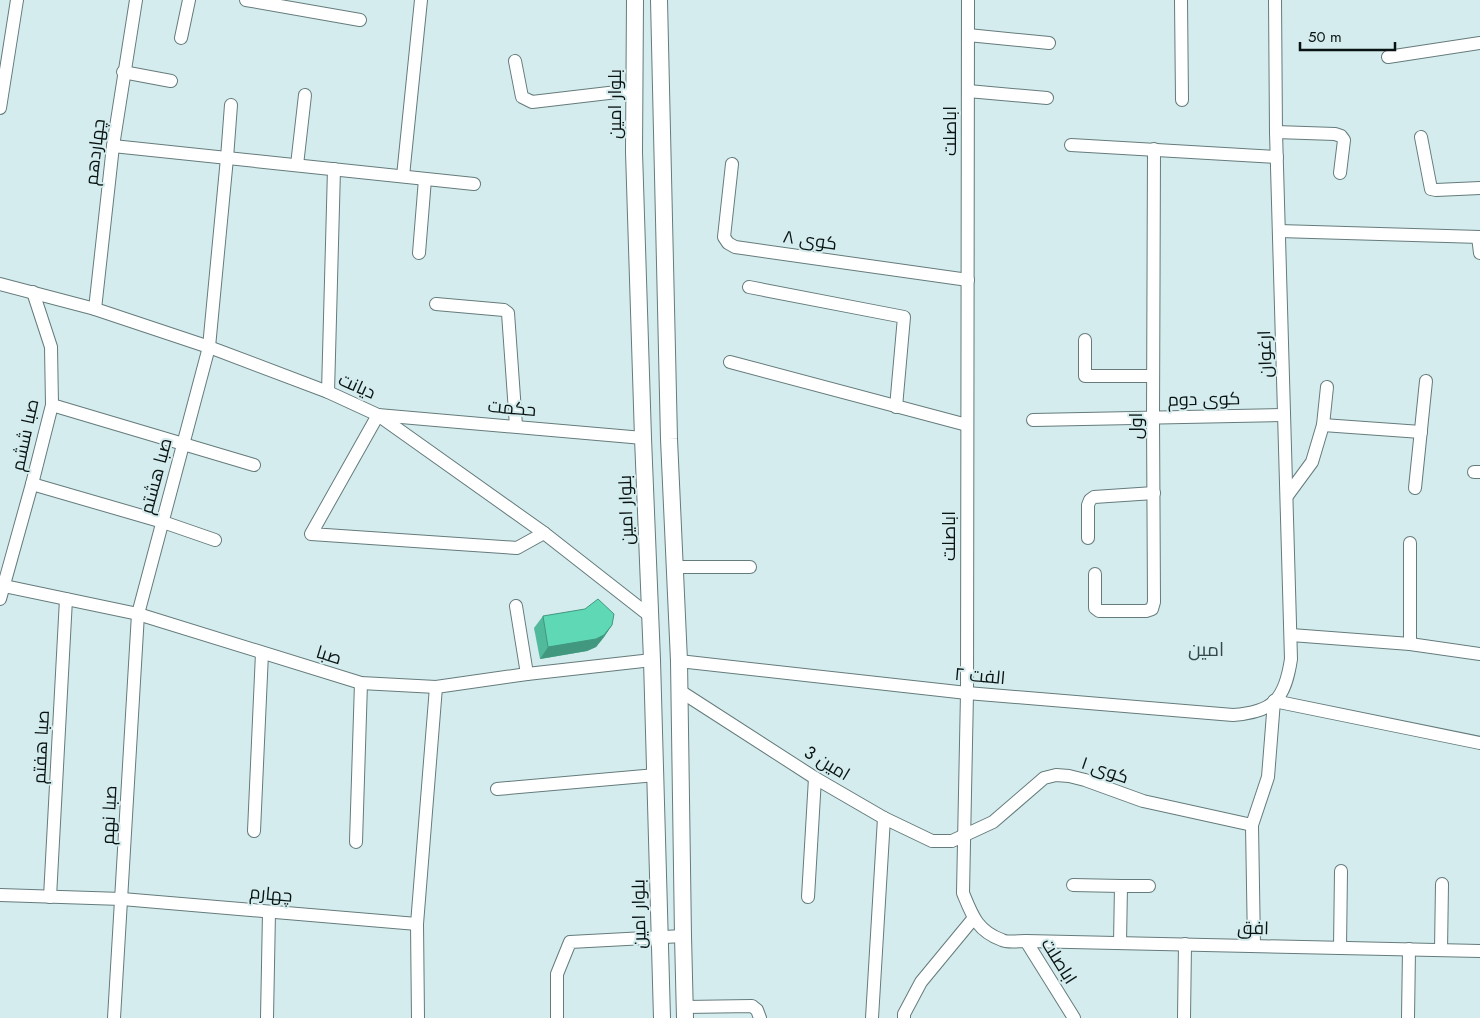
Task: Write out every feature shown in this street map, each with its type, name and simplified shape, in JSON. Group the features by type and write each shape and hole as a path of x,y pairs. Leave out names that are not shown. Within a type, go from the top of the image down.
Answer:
{"main road":[{"name":"بلوار امین","path":"636,0 634,152 656,775 662,1018"},
{"path":"660,0 669,439 680,691 685,1013"},
{"path":"643,438 669,439"}],"street":[{"path":"0,108 17,0"},
{"name":"چهاردهم","path":"95,309 113,146 123,72 136,0"},
{"path":"181,38 189,0"},
{"path":"246,0 360,20"},
{"path":"403,176 421,0"},
{"name":"اباصلت","path":"968,0 966,693 963,893 973,919 984,930 1003,941 1026,941 1074,1018"},
{"path":"1181,0 1182,100"},
{"name":"ارغوان","path":"1274,0 1276,132 1291,635 1291,659 1288,681 1280,696 1274,702"},
{"path":"968,35 1049,43"},
{"path":"1388,57 1480,43"},
{"path":"515,61 522,97 532,102 634,90"},
{"path":"123,72 171,82"},
{"path":"968,90 1047,98"},
{"path":"297,165 305,95"},
{"name":"صبا هشتم","path":"138,614 209,347 231,105"},
{"path":"1276,132 1335,134 1341,136 1344,140 1340,174"},
{"path":"1421,137 1431,189 1480,188"},
{"path":"1071,145 1277,157"},
{"path":"113,146 474,184"},
{"name":"اول","path":"1095,574 1094,608 1099,612 1146,611 1152,609 1154,602 1154,149"},
{"name":"کوی ۸","path":"732,164 724,237 728,243 735,247 968,280"},
{"path":"328,392 334,169"},
{"path":"419,253 425,178"},
{"path":"1279,231 1479,237 1480,253"},
{"name":"دیانت","path":"0,284 95,309 209,347 328,392 378,415 544,533 650,616"},
{"path":"749,287 904,317 896,407"},
{"name":"صبا ششم","path":"0,599 2,585 32,484 52,406 51,347 34,292"},
{"path":"436,304 504,310 508,313 516,426"},
{"path":"1085,340 1086,376 1153,376"},
{"path":"730,362 967,425"},
{"path":"1415,488 1426,381"},
{"path":"1287,496 1312,462 1323,425 1327,387"},
{"path":"52,406 254,465"},
{"path":"378,415 311,534 517,548 544,533"},
{"name":"حکمت","path":"378,415 643,438"},
{"name":"کوی دوم","path":"1033,420 1284,416"},
{"path":"1323,425 1421,432"},
{"path":"32,484 163,522 215,540"},
{"path":"1088,538 1088,505 1094,497 1154,493"},
{"path":"1410,543 1410,644"},
{"path":"676,567 750,567"},
{"name":"صبا","path":"2,585 138,614 262,654 361,683 436,687 652,660"},
{"name":"صبا هفتم","path":"50,897 66,599"},
{"path":"516,606 528,674"},
{"name":"صبا نهم","path":"114,1018 138,614"},
{"path":"1291,635 1410,644 1480,654"},
{"path":"254,831 262,654"},
{"name":"الفت ۲","path":"679,661 966,693 1233,716 1252,714 1268,707 1274,702"},
{"path":"356,842 361,683"},
{"path":"418,1018 417,924 436,687"},
{"name":"امین 3","path":"680,691 814,778 884,818 932,841 952,842 964,836"},
{"path":"1254,946 1252,825 1268,777 1274,702 1480,743"},
{"path":"497,789 656,775"},
{"name":"کوی ۱","path":"964,836 993,822 1044,778 1056,775 1085,780 1143,801 1252,825"},
{"path":"808,897 814,778"},
{"path":"872,1018 884,818"},
{"path":"1340,948 1341,871"},
{"path":"1441,950 1442,884"},
{"path":"1073,885 1149,886"},
{"path":"1120,943 1121,886"},
{"name":"چهارم","path":"0,895 122,899 417,924"},
{"path":"267,1018 269,912"},
{"path":"904,1018 904,1014 921,982 973,919"},
{"path":"556,1018 557,974 570,942 683,936"},
{"name":"افق","path":"1026,941 1480,951"},
{"path":"1184,1018 1185,944"},
{"path":"1408,1018 1409,949"},
{"path":"685,1013 752,1006 757,1010 760,1018"}],"building":[{"path":"598,599 614,614 612,625 604,635 596,639 548,647 543,616 585,609"}],"district":[{"name":"امین","path":"1206,649"}]}
